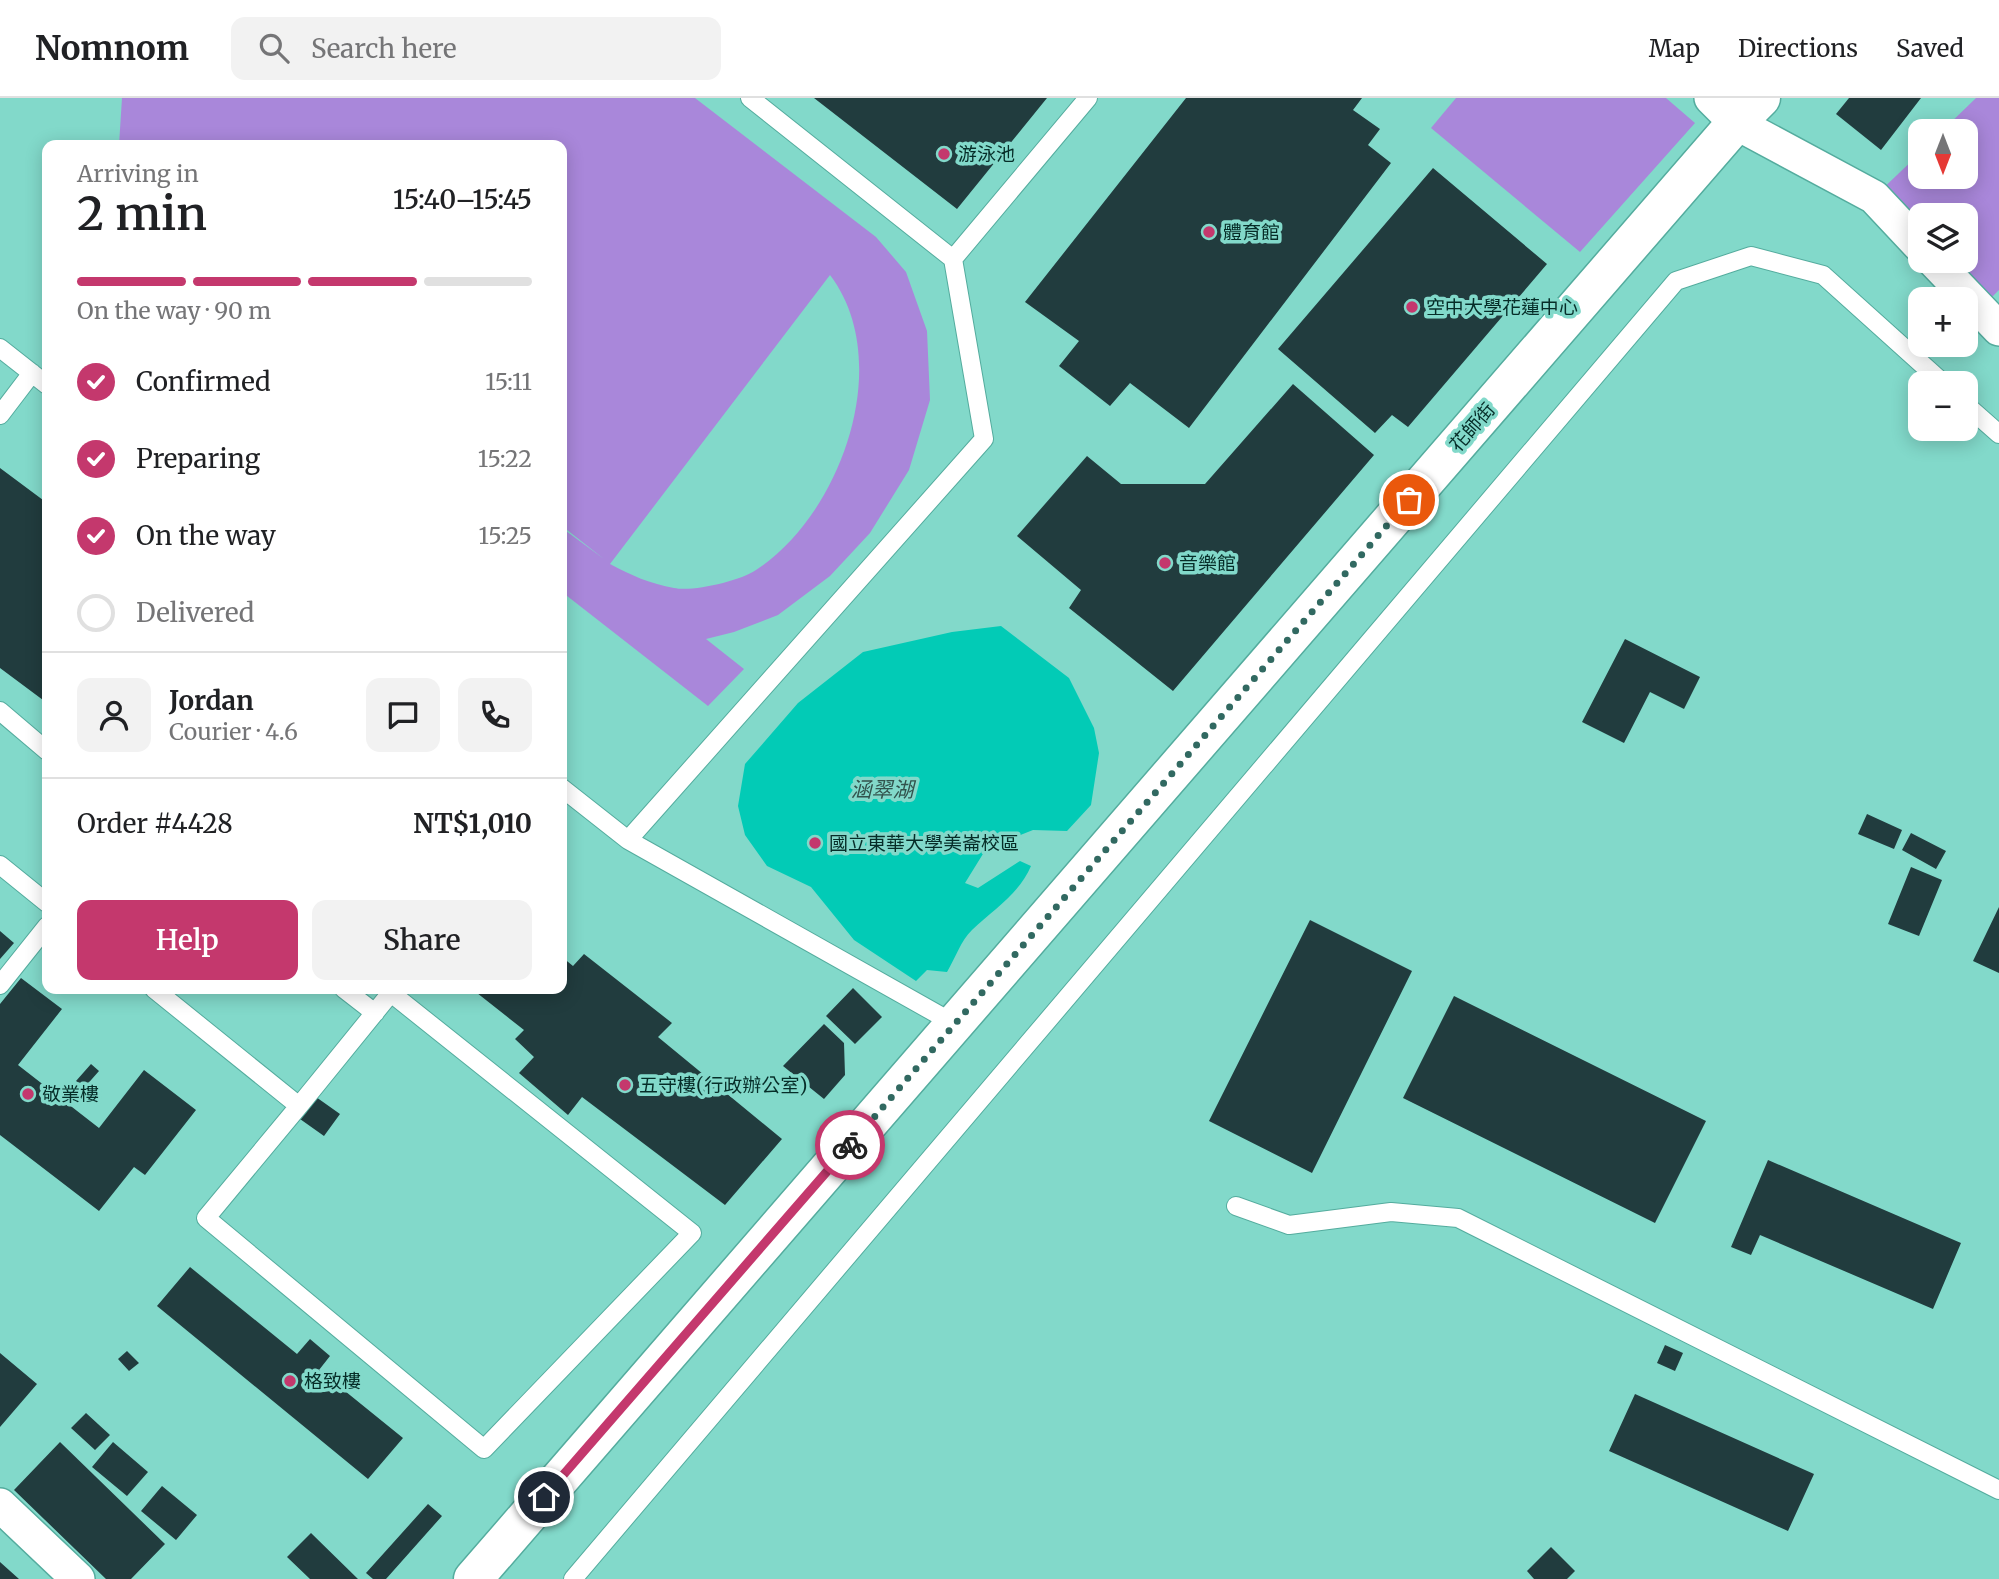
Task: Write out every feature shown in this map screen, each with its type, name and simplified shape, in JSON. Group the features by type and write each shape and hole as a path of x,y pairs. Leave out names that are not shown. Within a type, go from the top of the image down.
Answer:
{"street":[{"path":"1746,104 1874,197 1908,233"},
{"name":"花師街","path":"473,1579 955,1024 1746,104"},
{"path":"1945,273 1999,329"},
{"path":"0,1505 78,1579"}],"lane":[{"path":"628,840 984,439 953,259 750,98"},
{"path":"953,259 1088,98"},
{"path":"573,1579 1676,281 1751,256 1823,275 1930,371"},
{"path":"0,348 42,381"},
{"path":"0,415 32,373"},
{"path":"1978,415 1999,434"},
{"path":"0,712 42,747"},
{"path":"567,792 628,840 955,1024"},
{"path":"0,864 42,899"},
{"path":"0,985 42,932"},
{"path":"160,994 299,1106"},
{"path":"350,994 375,1013"},
{"path":"390,994 206,1218 484,1449 692,1233 396,994"},
{"path":"1236,1206 1289,1225 1391,1212 1458,1217 1999,1490"}],"shaded area":[{"path":"122,98 695,98 876,237 906,272 927,331 930,400 909,470 870,533 830,576 778,615 734,632 706,639 744,669 708,706 567,596 567,532 604,559 567,530 567,140 119,140","holes":["830,275 849,310 858,350 858,392 850,434 834,475 813,513 786,545 749,574 704,587 682,589 657,584 610,564"]},
{"path":"1456,98 1666,98 1695,123 1580,252 1431,128"},
{"path":"1976,98 1999,98 1999,290 1980,309 1978,287 1959,287 1946,273 1978,273 1978,203 1908,203 1908,233 1874,197 1908,164 1908,189 1978,189 1978,119 1954,119"}],"water":[{"name":"涵翠湖","path":"1001,626 1069,678 1094,728 1099,753 1091,805 1067,831 1033,830 986,849 965,883 978,888 1020,861 1031,866 1013,893 968,934 947,972 927,970 916,981 854,940 811,887 767,866 745,835 738,806 745,764 798,703 863,652 952,632"}],"building":[{"name":"游泳池","path":"814,98 1047,98 957,209"},
{"name":"體育館","path":"1186,98 1362,98 1353,110 1380,129 1368,145 1391,163 1189,428 1130,383 1110,406 1059,366 1079,341 1025,302"},
{"path":"1849,98 1921,98 1881,150 1836,114"},
{"name":"空中大學花蓮中心","path":"1433,168 1547,264 1408,427 1392,415 1375,433 1278,349"},
{"name":"音樂館","path":"1293,384 1374,455 1173,691 1069,608 1081,590 1017,536 1087,456 1121,484 1205,484"},
{"path":"0,468 42,499 42,699 0,668"},
{"path":"1625,639 1700,677 1684,709 1650,692 1624,743 1582,722"},
{"path":"1867,814 1902,830 1894,849 1858,834"},
{"path":"1911,833 1946,851 1936,869 1902,850"},
{"path":"1911,867 1942,880 1919,936 1888,924"},
{"path":"1999,907 1999,973 1973,961"},
{"path":"1310,920 1412,971 1312,1173 1209,1121"},
{"path":"0,931 14,943 0,959"},
{"name":"五守樓(行政辦公室)","path":"584,954 672,1023 658,1037 782,1139 725,1205 582,1097 568,1115 519,1073 534,1057 515,1039 524,1030 478,994 567,994 567,961 573,966"},
{"name":"敬業樓","path":"21,978 62,1009 18,1065 99,1128 144,1070 196,1110 145,1175 134,1167 99,1211 0,1135 0,1004"},
{"path":"853,988 882,1017 855,1044 826,1016"},
{"path":"1454,996 1706,1121 1655,1223 1403,1098"},
{"path":"824,1024 844,1043 845,1075 824,1099 783,1066"},
{"path":"91,1064 99,1071 84,1088 76,1081"},
{"path":"316,1097 340,1114 324,1136 300,1119"},
{"path":"1768,1160 1961,1243 1933,1309 1760,1235 1751,1255 1731,1247"},
{"name":"格致樓","path":"190,1267 297,1354 310,1339 330,1356 319,1370 403,1438 368,1479 157,1306"},
{"path":"1665,1345 1683,1353 1675,1371 1657,1363"},
{"path":"127,1351 139,1363 129,1371 118,1359"},
{"path":"0,1353 37,1384 0,1427"},
{"path":"1635,1394 1814,1474 1788,1531 1609,1451"},
{"path":"86,1413 110,1435 95,1450 71,1428"},
{"path":"60,1442 165,1544 131,1579 106,1579 14,1490"},
{"path":"113,1442 148,1472 127,1496 92,1467"},
{"path":"162,1486 197,1515 176,1540 141,1511"},
{"path":"428,1504 442,1516 386,1579 373,1579 366,1573"},
{"path":"311,1533 358,1579 310,1579 287,1557"},
{"path":"1551,1547 1575,1571 1567,1579 1534,1579 1527,1571"},
{"path":"0,1562 19,1579 0,1579"}],"way so far":[{"path":"850,1145 1409,500"}],"place":[{"name":"游泳池","path":"944,154"},
{"name":"體育館","path":"1209,232"},
{"name":"空中大學花蓮中心","path":"1412,307"},
{"name":"音樂館","path":"1165,563"},
{"name":"國立東華大學美崙校區","path":"815,843"},
{"name":"五守樓(行政辦公室)","path":"625,1085"},
{"name":"敬業樓","path":"28,1094"},
{"name":"格致樓","path":"290,1381"}],"route":[{"path":"544,1497 850,1145"}]}
